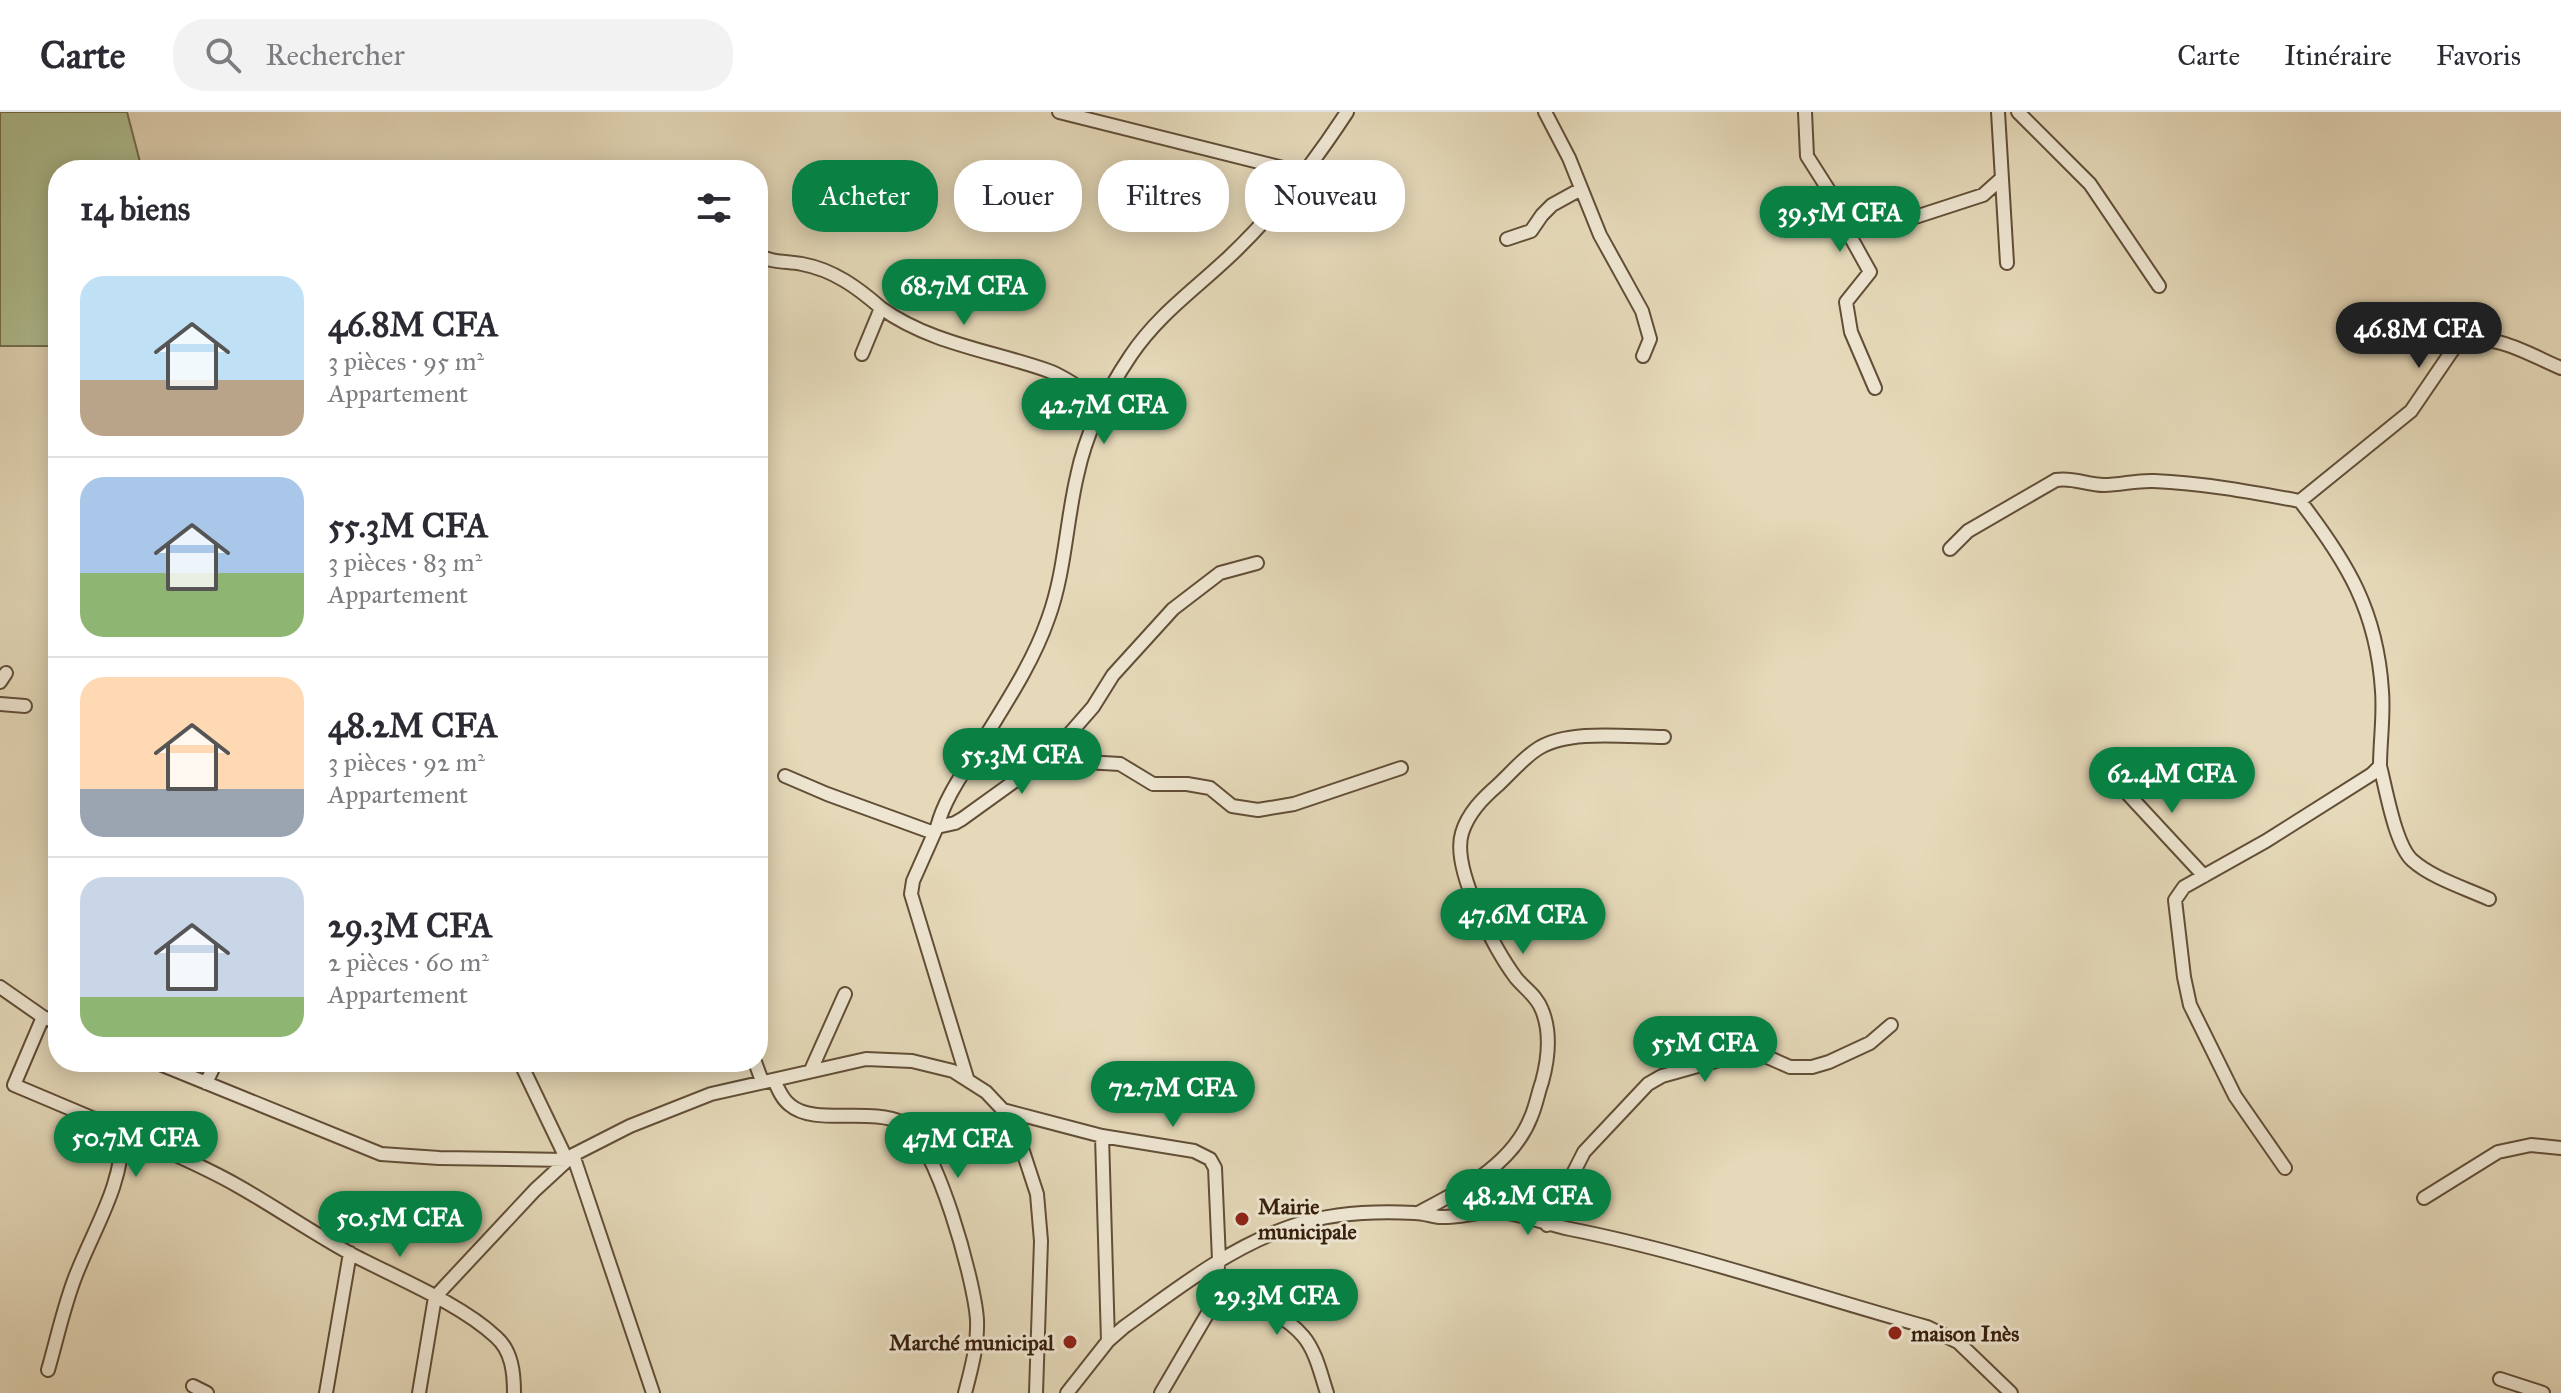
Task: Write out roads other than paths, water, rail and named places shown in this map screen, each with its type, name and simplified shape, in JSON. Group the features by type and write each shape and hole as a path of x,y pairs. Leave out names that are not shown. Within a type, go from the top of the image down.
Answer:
{"street":[{"path":"1059,112 1251,160"},
{"path":"1312,160 1347,112"},
{"path":"1545,112 1569,158 1606,247 1642,311 1650,339 1643,356"},
{"path":"1805,112 1807,156 1842,211 1850,236 1870,272 1846,302 1851,332 1875,388"},
{"path":"1998,112 2007,263"},
{"path":"2018,112 2090,184 2159,286"},
{"path":"1897,223 1983,195 2002,178"},
{"path":"1507,239 1531,231 1552,205 1581,189"},
{"path":"967,1078 911,894 913,881 949,796 1007,702 1049,618 1067,541 1076,478 1102,403 1146,334 1173,304 1252,232"},
{"path":"768,259 802,264 831,273 914,328 953,343 1052,372 1102,403"},
{"path":"862,354 881,308"},
{"path":"2300,501 2411,411 2454,348 2464,342 2479,339 2497,341 2561,368"},
{"path":"1950,549 1968,531 2056,480 2068,478 2093,485 2150,481 2223,487 2300,501 2332,542 2356,582 2373,627 2383,693 2380,766 2401,841 2410,858 2424,869 2489,899"},
{"path":"785,776 837,798 936,830 955,823 1051,755 1093,707 1113,675 1173,609 1220,573 1257,563"},
{"path":"0,704 25,706"},
{"path":"1418,1213 1473,1184 1499,1163 1531,1119 1544,1073 1548,1034 1543,1012 1537,998 1517,979 1504,959 1464,875 1461,835 1470,814 1536,749 1553,741 1581,737 1664,737"},
{"path":"1051,755 1068,761 1120,764 1153,784 1210,788 1232,806 1258,810 1294,804 1401,768"},
{"path":"2285,1168 2235,1096 2190,1005 2175,900 2184,887 2266,841 2380,766"},
{"path":"2113,778 2204,876"},
{"path":"0,987 48,1019"},
{"path":"811,1070 845,994"},
{"path":"14,1085 43,1017"},
{"path":"1547,1225 1584,1152 1648,1084 1662,1076 1744,1053 1765,1056 1790,1067 1812,1067 1870,1043 1891,1025"},
{"path":"419,1393 435,1297 570,1157 671,1108 711,1094 866,1059 888,1059 937,1065 967,1078 1003,1110 1017,1133 1037,1194 1041,1241 1036,1393"},
{"path":"179,1072 381,1154 439,1158 570,1157"},
{"path":"206,1083 211,1072"},
{"path":"525,1072 570,1157 653,1393"},
{"path":"762,1072 791,1107 808,1114 879,1115 907,1125 920,1136 932,1160 957,1231 975,1302 976,1341 965,1393"},
{"path":"0,1083 14,1085 123,1131 235,1184 350,1253 435,1297 497,1337 507,1350 512,1365 514,1393"},
{"path":"1003,1110 1102,1136 1194,1151 1210,1159 1216,1177 1219,1260 1212,1306 1161,1393"},
{"path":"48,1370 75,1278 117,1181 123,1154 123,1131"},
{"path":"1102,1136 1108,1341"},
{"path":"2424,1198 2498,1152 2531,1145 2561,1148"},
{"path":"1067,1393 1108,1341 1219,1260 1261,1238 1299,1224 1366,1213 1457,1217 1493,1212 1634,1243 1927,1327 1958,1342 2011,1393"},
{"path":"326,1393 350,1253"},
{"path":"1215,1291 1235,1296 1287,1321 1305,1337 1327,1393"},
{"path":"2500,1379 2543,1393"},
{"path":"193,1386 207,1393"}],"place":[{"name":"Mairie municipale","path":"1242,1219"},
{"name":"maison Inès","path":"1895,1333"},
{"name":"Marché municipal","path":"1070,1342"}]}
